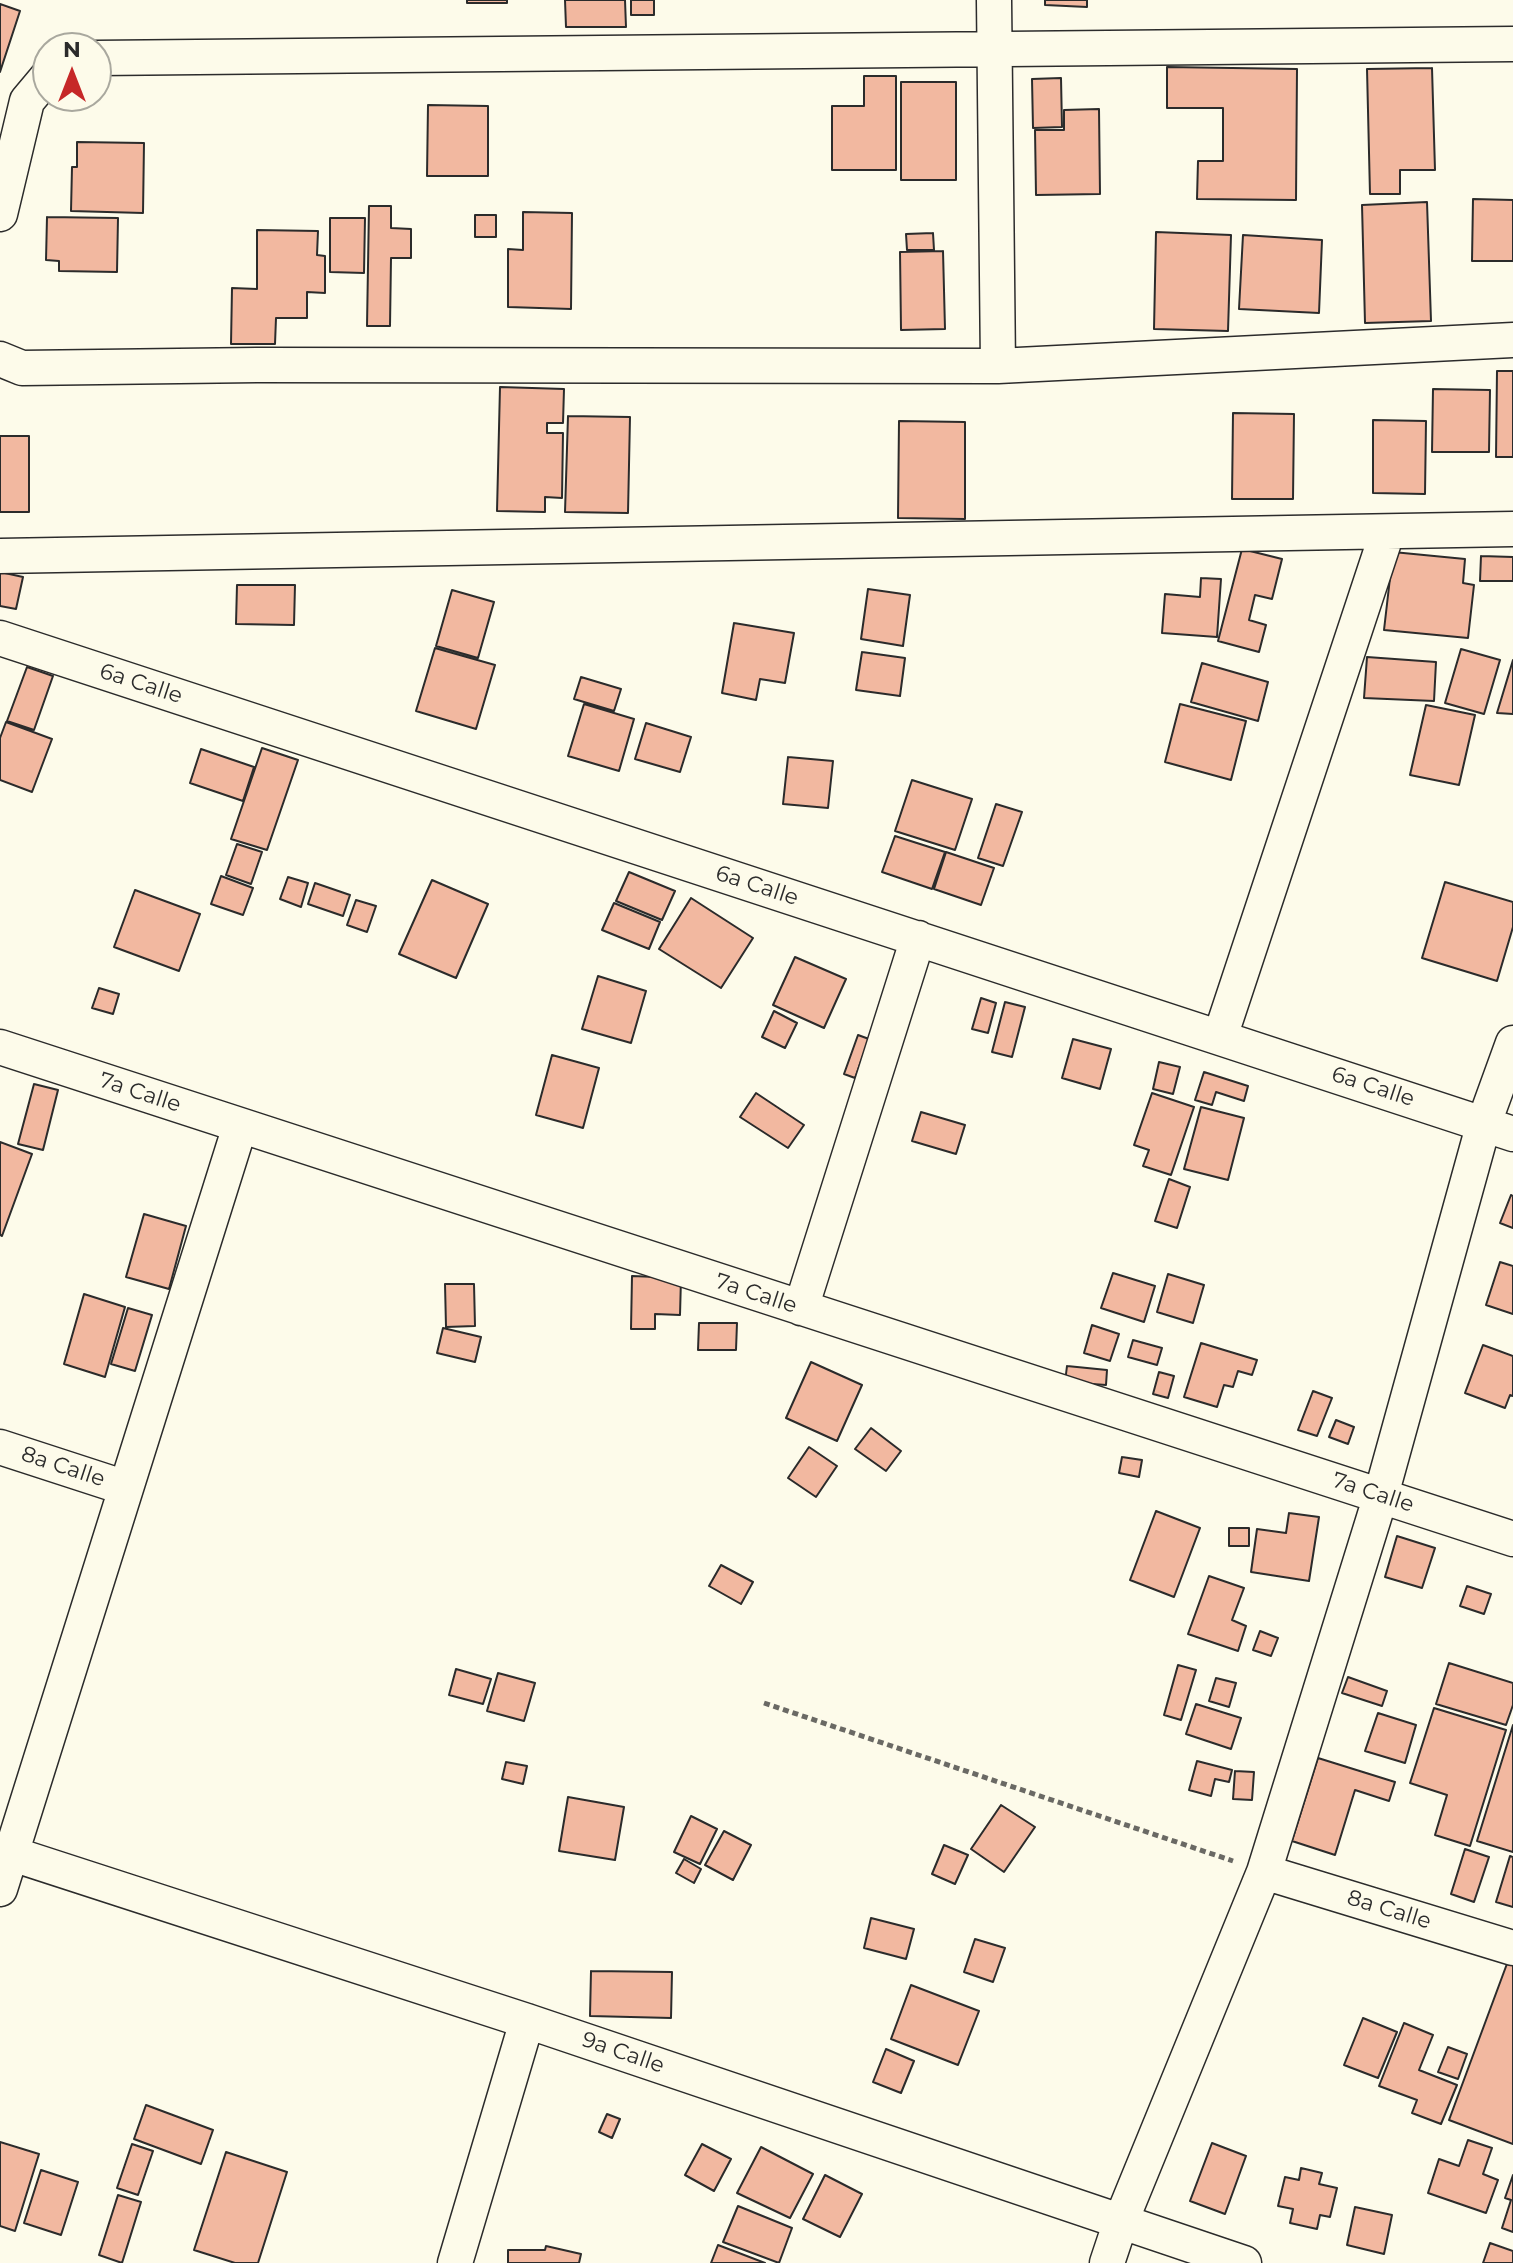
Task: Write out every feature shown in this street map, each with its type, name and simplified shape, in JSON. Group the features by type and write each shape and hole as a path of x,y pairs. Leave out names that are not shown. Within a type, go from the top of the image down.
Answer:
{"street":[{"path":"994,0 998,366"},
{"path":"112,58 1513,44"},
{"path":"0,214 27,101 32,95"},
{"path":"0,359 22,368 257,365 998,366 1513,340"},
{"path":"0,556 1513,529"},
{"path":"1220,1037 1387,533"},
{"name":"6a Calle","path":"0,638 1498,1128"},
{"path":"801,1308 918,938"},
{"path":"1107,2263 1121,2221 1264,1872 1498,1128 1513,1043"},
{"name":"7a Calle","path":"0,1047 1513,1539"},
{"path":"0,1889 6,1852 126,1488 240,1126"},
{"name":"8a Calle","path":"0,1447 126,1488"},
{"name":"9a Calle","path":"6,1852 527,2021 1244,2263"},
{"name":"8a Calle","path":"1264,1872 1513,1948"},
{"path":"455,2263 527,2021"}],"path":[{"path":"764,1703 1264,1872"}],"building":[{"path":"467,0 507,0 507,3 467,3"},
{"path":"565,0 625,0 626,27 566,27"},
{"path":"631,0 654,0 654,15 631,15"},
{"path":"1045,0 1087,0 1087,7 1045,5"},
{"path":"0,4 20,11 0,72"},
{"path":"1167,67 1297,69 1296,200 1197,199 1198,161 1223,161 1223,108 1167,108"},
{"path":"1432,68 1435,170 1400,170 1400,194 1370,194 1367,69"},
{"path":"864,76 896,76 896,170 832,170 832,106 864,106"},
{"path":"1061,78 1062,127 1033,128 1032,79"},
{"path":"901,82 956,82 956,180 901,180"},
{"path":"428,105 488,106 488,176 427,176"},
{"path":"1099,109 1100,194 1036,195 1035,130 1064,130 1064,110"},
{"path":"77,142 144,143 143,213 71,211 72,167 77,167"},
{"path":"1473,199 1513,200 1513,261 1472,261"},
{"path":"1427,202 1431,321 1365,323 1362,205"},
{"path":"369,206 391,206 391,228 411,229 411,258 391,258 390,326 367,326"},
{"path":"523,212 572,213 571,309 508,307 508,249 523,250"},
{"path":"475,215 496,215 496,237 475,237"},
{"path":"47,217 118,218 117,272 59,271 59,261 46,260"},
{"path":"330,218 365,218 364,273 330,272"},
{"path":"257,230 318,231 317,255 325,256 325,293 307,292 307,318 276,318 275,344 231,344 232,288 257,289"},
{"path":"1156,232 1231,235 1228,331 1154,329"},
{"path":"933,233 934,250 907,250 906,234"},
{"path":"1243,235 1322,240 1319,313 1239,309"},
{"path":"943,251 945,329 901,330 900,252"},
{"path":"1497,371 1513,371 1513,457 1496,457"},
{"path":"500,387 564,389 563,423 547,423 547,433 563,433 562,498 545,497 545,512 497,511"},
{"path":"1433,389 1490,390 1489,452 1432,452"},
{"path":"1233,413 1294,414 1293,499 1232,499"},
{"path":"568,416 630,417 628,513 565,512"},
{"path":"1373,420 1426,421 1425,494 1373,493"},
{"path":"899,421 965,422 965,519 898,518"},
{"path":"0,436 29,436 29,512 0,512"},
{"path":"1242,549 1282,559 1272,599 1255,595 1249,620 1266,625 1259,652 1218,641"},
{"path":"1393,552 1465,559 1463,583 1474,585 1468,638 1384,630"},
{"path":"1481,556 1513,557 1513,581 1480,581"},
{"path":"0,572 23,577 16,609 0,606"},
{"path":"1201,578 1221,579 1217,637 1162,633 1165,594 1200,597"},
{"path":"237,585 295,585 294,625 236,624"},
{"path":"868,589 910,595 903,646 861,639"},
{"path":"452,590 494,602 478,658 436,646"},
{"path":"734,623 794,633 785,683 760,679 756,700 722,693"},
{"path":"435,648 495,665 476,729 416,711"},
{"path":"1461,649 1500,660 1484,714 1445,703"},
{"path":"862,652 905,658 900,696 856,690"},
{"path":"1367,657 1436,662 1434,701 1364,698"},
{"path":"1513,660 1513,714 1497,713"},
{"path":"1202,663 1268,682 1258,721 1191,702"},
{"path":"27,667 53,676 34,730 7,721"},
{"path":"581,677 621,689 614,711 574,699"},
{"path":"584,704 634,719 619,771 568,756"},
{"path":"1180,704 1246,721 1231,780 1165,762"},
{"path":"1426,705 1475,715 1459,785 1410,775"},
{"path":"6,722 52,739 32,792 0,780 0,738"},
{"path":"646,723 691,737 680,772 635,759"},
{"path":"262,748 298,760 267,850 231,839"},
{"path":"201,749 254,767 243,801 190,783"},
{"path":"788,757 833,761 828,808 783,804"},
{"path":"912,780 972,799 955,850 895,831"},
{"path":"996,804 1022,812 1003,866 978,858"},
{"path":"895,836 945,852 932,889 882,872"},
{"path":"237,844 262,852 251,884 226,875"},
{"path":"946,852 994,868 981,905 934,889"},
{"path":"629,872 675,891 662,920 616,901"},
{"path":"221,876 253,888 243,915 211,904"},
{"path":"288,877 308,883 301,907 280,899"},
{"path":"432,880 488,904 456,978 399,954"},
{"path":"1445,882 1513,902 1513,927 1497,981 1422,958"},
{"path":"315,883 350,895 343,916 308,904"},
{"path":"135,890 200,914 179,971 114,947"},
{"path":"691,898 753,938 721,988 659,949"},
{"path":"356,900 376,906 367,932 347,925"},
{"path":"614,903 660,922 649,949 602,930"},
{"path":"795,957 846,979 824,1028 773,1005"},
{"path":"598,976 646,991 631,1043 582,1029"},
{"path":"99,988 119,994 113,1014 92,1008"},
{"path":"981,998 996,1003 988,1033 972,1029"},
{"path":"1005,1002 1025,1007 1012,1057 992,1052"},
{"path":"774,1011 797,1023 785,1048 762,1037"},
{"path":"858,1035 869,1039 855,1078 844,1074"},
{"path":"1073,1039 1111,1049 1100,1089 1062,1078"},
{"path":"552,1055 599,1068 583,1128 536,1115"},
{"path":"1159,1062 1180,1067 1173,1094 1153,1089"},
{"path":"1204,1072 1248,1086 1244,1101 1216,1092 1212,1105 1195,1100"},
{"path":"34,1084 58,1090 43,1150 18,1144"},
{"path":"756,1093 804,1125 788,1148 740,1117"},
{"path":"1152,1093 1194,1107 1171,1175 1143,1166 1149,1150 1134,1145"},
{"path":"1201,1107 1244,1118 1228,1180 1184,1169"},
{"path":"921,1112 965,1125 956,1154 912,1141"},
{"path":"0,1142 32,1154 2,1236 0,1235"},
{"path":"1169,1179 1190,1187 1177,1228 1155,1221"},
{"path":"1513,1196 1513,1228 1500,1223"},
{"path":"144,1214 186,1226 169,1289 126,1277"},
{"path":"1500,1262 1513,1266 1513,1314 1486,1305"},
{"path":"1113,1273 1155,1286 1144,1322 1101,1308"},
{"path":"1168,1274 1204,1285 1193,1323 1157,1312"},
{"path":"632,1276 681,1278 680,1315 655,1314 655,1329 631,1329"},
{"path":"445,1284 474,1284 475,1326 446,1327"},
{"path":"84,1294 125,1307 105,1377 64,1364"},
{"path":"128,1308 152,1315 135,1371 111,1364"},
{"path":"699,1323 737,1323 736,1350 698,1350"},
{"path":"1092,1325 1119,1334 1110,1361 1084,1353"},
{"path":"443,1328 481,1337 475,1362 437,1353"},
{"path":"1133,1340 1162,1348 1157,1365 1128,1357"},
{"path":"1201,1343 1257,1360 1252,1375 1238,1371 1233,1387 1224,1385 1217,1407 1184,1397"},
{"path":"1483,1345 1513,1356 1513,1396 1510,1395 1505,1408 1465,1393"},
{"path":"811,1362 862,1385 837,1441 786,1418"},
{"path":"1067,1366 1107,1370 1106,1385 1065,1382"},
{"path":"1159,1372 1174,1376 1168,1398 1153,1394"},
{"path":"1313,1391 1332,1398 1317,1436 1298,1430"},
{"path":"1336,1420 1354,1427 1348,1444 1329,1437"},
{"path":"871,1428 901,1451 886,1471 855,1449"},
{"path":"809,1447 837,1466 816,1497 788,1478"},
{"path":"1122,1457 1142,1460 1139,1477 1119,1473"},
{"path":"1156,1511 1200,1528 1174,1597 1130,1580"},
{"path":"1289,1513 1319,1517 1309,1581 1251,1572 1257,1529 1286,1533"},
{"path":"1229,1528 1249,1528 1249,1546 1229,1546"},
{"path":"1397,1536 1435,1548 1422,1588 1385,1577"},
{"path":"721,1565 753,1582 741,1604 709,1586"},
{"path":"1209,1576 1244,1588 1232,1620 1246,1626 1238,1651 1188,1634"},
{"path":"1467,1586 1491,1594 1484,1614 1460,1606"},
{"path":"1260,1631 1278,1638 1271,1656 1253,1650"},
{"path":"1449,1663 1513,1683 1513,1705 1506,1725 1436,1704"},
{"path":"1178,1665 1196,1670 1181,1720 1164,1715"},
{"path":"456,1669 491,1679 483,1704 449,1695"},
{"path":"498,1673 535,1683 524,1721 487,1711"},
{"path":"1348,1677 1387,1691 1382,1706 1342,1693"},
{"path":"1216,1678 1236,1683 1229,1707 1209,1701"},
{"path":"1196,1704 1241,1718 1231,1749 1186,1734"},
{"path":"1434,1708 1506,1730 1470,1846 1435,1835 1447,1795 1410,1783"},
{"path":"1378,1713 1416,1725 1405,1763 1365,1751"},
{"path":"1513,1725 1513,1852 1477,1841"},
{"path":"1318,1758 1395,1782 1389,1801 1355,1790 1335,1855 1292,1841"},
{"path":"1197,1761 1232,1770 1229,1782 1215,1779 1211,1796 1189,1790"},
{"path":"506,1762 527,1766 523,1784 502,1779"},
{"path":"1235,1771 1254,1772 1252,1800 1233,1799"},
{"path":"568,1797 624,1807 615,1860 559,1851"},
{"path":"1001,1805 1035,1827 1004,1872 971,1849"},
{"path":"691,1816 717,1829 700,1864 674,1852"},
{"path":"724,1831 751,1845 733,1880 705,1865"},
{"path":"944,1845 968,1855 955,1884 932,1874"},
{"path":"1465,1849 1489,1857 1474,1902 1451,1894"},
{"path":"1510,1856 1513,1857 1513,1907 1496,1902"},
{"path":"684,1859 701,1869 694,1883 676,1873"},
{"path":"871,1918 914,1929 906,1959 864,1948"},
{"path":"975,1939 1005,1948 993,1982 964,1972"},
{"path":"1508,1961 1513,1963 1513,2144 1449,2120"},
{"path":"591,1971 672,1972 671,2018 590,2016"},
{"path":"911,1985 979,2011 958,2065 891,2039"},
{"path":"1363,2018 1397,2032 1378,2078 1344,2065"},
{"path":"1404,2023 1433,2035 1419,2070 1457,2085 1441,2124 1412,2113 1417,2100 1379,2086"},
{"path":"1448,2047 1467,2054 1458,2079 1438,2072"},
{"path":"886,2049 914,2061 901,2093 873,2082"},
{"path":"146,2105 213,2130 201,2164 134,2139"},
{"path":"607,2114 620,2119 612,2138 599,2132"},
{"path":"1468,2140 1492,2148 1483,2174 1498,2180 1486,2213 1428,2193 1439,2159 1459,2166"},
{"path":"0,2142 39,2154 15,2231 0,2226"},
{"path":"1212,2143 1246,2156 1225,2214 1190,2201"},
{"path":"132,2144 153,2151 138,2195 117,2188"},
{"path":"702,2144 731,2159 714,2191 685,2175"},
{"path":"761,2147 813,2174 790,2218 737,2193"},
{"path":"226,2152 287,2172 258,2263 235,2263 194,2250"},
{"path":"1301,2168 1322,2173 1319,2184 1337,2188 1330,2217 1320,2215 1317,2229 1290,2223 1293,2209 1278,2206 1285,2177 1299,2180"},
{"path":"41,2170 78,2182 61,2235 24,2223"},
{"path":"825,2175 862,2194 840,2237 803,2219"},
{"path":"1513,2175 1513,2232 1502,2228 1511,2200 1505,2198"},
{"path":"118,2195 141,2202 122,2263 99,2255"},
{"path":"738,2206 792,2228 779,2263 723,2242"},
{"path":"1355,2207 1392,2215 1384,2254 1347,2245"},
{"path":"1490,2243 1513,2251 1513,2263 1483,2263"},
{"path":"718,2245 765,2263 711,2263"},
{"path":"546,2246 581,2254 579,2263 508,2263 508,2250 545,2250"}]}
